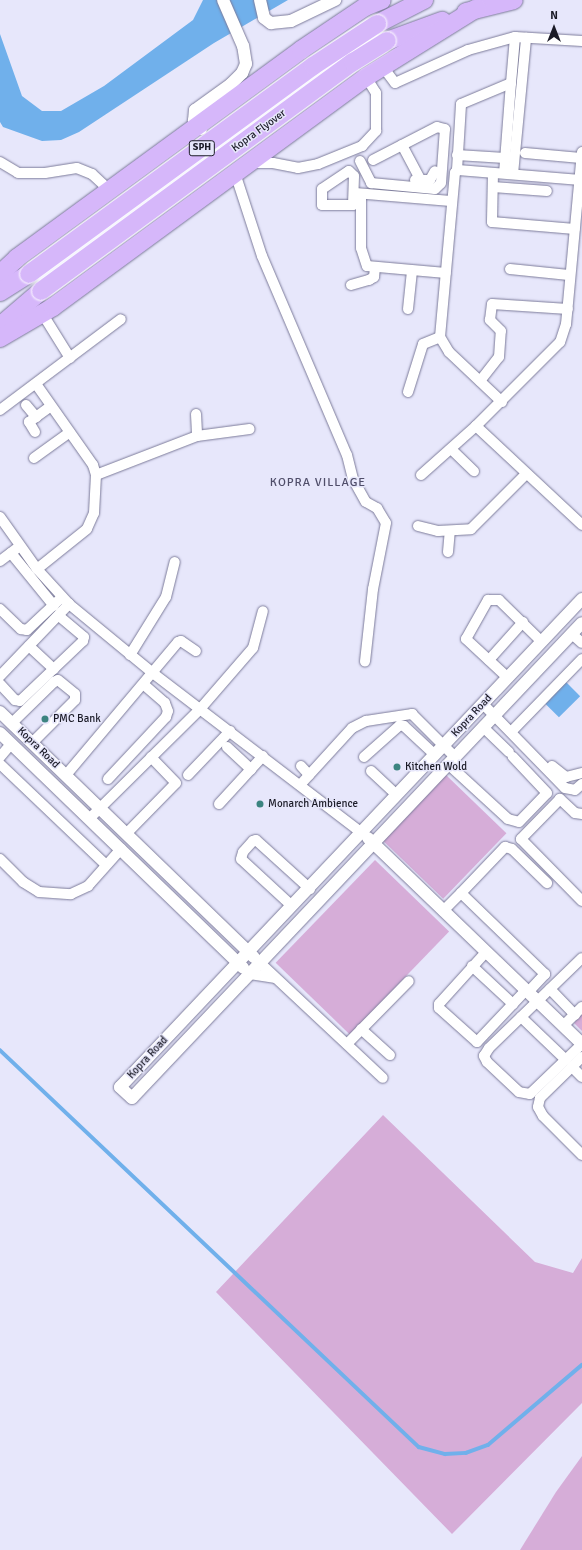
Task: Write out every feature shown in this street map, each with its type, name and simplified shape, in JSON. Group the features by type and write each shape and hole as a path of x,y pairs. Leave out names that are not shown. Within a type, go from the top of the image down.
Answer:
{"highway":[{"path":"0,274 109,190 199,127 331,29 365,7 382,0"},
{"name":"Kopra Flyover","path":"0,292 29,274 313,66 377,24 424,0"},
{"name":"SPH","path":"476,8 514,0"},
{"path":"0,338 42,313 237,167 366,77 476,8"},
{"name":"Kopra Flyover","path":"0,326 41,291 342,70 387,41 476,8"}],"street":[{"path":"199,127 193,116 195,110 231,84 244,68 243,46 223,0"},
{"path":"260,0 264,18 271,23 291,21 329,1"},
{"path":"518,157 511,83 520,38"},
{"path":"509,173 518,157 520,38"},
{"path":"383,67 391,81 400,82 468,50 520,38 582,41"},
{"path":"365,662 372,589 386,523 381,512 366,502 353,479 347,455 262,256 237,167 274,163 298,168 318,164 362,146 376,131 376,93 366,77"},
{"path":"502,402 449,352 440,337 451,200 457,155 461,104 511,83"},
{"path":"360,161 368,181 373,184 435,189 440,185 438,174 446,132 443,127 437,127 373,160"},
{"path":"402,145 417,180 432,179 438,174 493,173 509,173 581,180"},
{"path":"421,475 502,402 560,342 566,324 568,309 569,275 581,180 582,155 518,157 457,155"},
{"path":"0,162 18,173 45,173 77,168 92,174 109,190"},
{"path":"493,173 491,219 496,224 574,229"},
{"path":"493,187 548,191"},
{"path":"446,274 367,266 362,258 358,194 451,200"},
{"path":"351,285 374,277 375,268"},
{"path":"510,269 569,275"},
{"path":"408,309 412,271"},
{"path":"480,381 499,357 501,331 490,320 492,304 568,309"},
{"path":"42,313 70,358"},
{"path":"0,410 121,319"},
{"path":"408,392 423,344 440,337"},
{"path":"36,384 92,465 96,475 94,513 87,529 37,569"},
{"path":"26,405 36,417"},
{"path":"35,432 29,423 52,406"},
{"path":"196,414 197,436"},
{"path":"476,426 582,525"},
{"path":"96,475 197,436 250,429"},
{"path":"34,458 70,432"},
{"path":"451,449 474,471"},
{"path":"418,526 438,531 450,531 474,527 526,474"},
{"path":"0,517 37,569 66,601 154,674 201,708 361,832 582,1044 569,1064 540,1098 538,1107 542,1116 582,1155"},
{"path":"448,552 450,531"},
{"path":"0,561 20,546"},
{"path":"11,553 54,606"},
{"path":"130,655 166,596 175,562"},
{"name":"Kopra Road","path":"582,599 361,832 310,889 292,906 120,1087 132,1098 582,623"},
{"path":"507,677 466,639 488,600 499,600 541,641"},
{"path":"0,609 24,630 30,628 54,606 66,601"},
{"path":"0,676 59,616 66,601"},
{"path":"89,819 201,708 254,648 263,611"},
{"path":"0,684 15,700 20,701 85,639 59,616"},
{"path":"489,660 522,622"},
{"path":"572,634 582,643"},
{"path":"66,775 154,674 178,642 182,641 196,651"},
{"path":"29,646 54,669"},
{"path":"511,732 582,659"},
{"path":"12,723 54,682 58,680 75,694 75,700 32,742"},
{"path":"108,779 166,717 168,710 165,702 144,685"},
{"path":"483,704 565,788 575,790 582,784"},
{"name":"Kopra Road","path":"0,712 260,963"},
{"path":"300,785 330,757 352,728 366,721 409,714 444,746 452,761 508,819 519,822 547,793 511,754 483,727"},
{"path":"364,757 400,725 404,726 435,755"},
{"path":"188,775 230,731"},
{"name":"Kopra Road","path":"0,733 250,974"},
{"path":"0,757 11,744"},
{"path":"227,747 251,769"},
{"path":"539,754 566,777 582,773"},
{"path":"219,804 263,756"},
{"path":"126,834 176,783 151,757"},
{"path":"0,764 106,865"},
{"path":"300,766 309,775"},
{"path":"371,771 397,795"},
{"path":"582,814 575,813 560,799 522,839 582,901"},
{"path":"292,906 241,859 243,852 253,841 256,840 310,889"},
{"path":"443,911 505,847 512,849 547,883"},
{"path":"0,859 32,888 54,895 71,894 88,886 121,849"},
{"path":"461,893 547,973 513,1004 477,1042 439,1008 438,1004 486,952"},
{"path":"582,958 489,1048 484,1056 487,1062 519,1092 530,1094 569,1064 582,1057"},
{"path":"260,963 383,1078"},
{"path":"472,966 513,1004"},
{"path":"250,974 276,978"},
{"path":"347,1044 409,981"},
{"path":"550,989 578,1011 563,1026"},
{"path":"521,1017 582,1077"},
{"path":"361,1029 390,1055"}],"shaded area":[{"path":"446,775 506,833 443,899 383,840"},
{"path":"375,860 449,932 350,1034 276,963"},
{"path":"582,1014 582,1031 574,1023"},
{"path":"383,1115 535,1262 573,1273 582,1258 582,1403 452,1534 216,1292"},
{"path":"582,1456 582,1550 520,1550 556,1492"}],"water":[{"path":"203,0 288,0 214,43 79,132 61,140 42,141 3,127 0,122 0,34 22,96 42,111 61,111 104,86 193,20"},
{"path":"566,682 580,696 559,717 545,703"}],"waterway":[{"path":"0,1050 419,1447 445,1454 466,1453 488,1445 582,1365"}],"place":[{"name":"PMC Bank","path":"45,719"},
{"name":"Kitchen Wold","path":"397,767"},
{"name":"Monarch Ambience","path":"260,804"}],"district":[{"name":"KOPRA VILLAGE","path":"318,483"}]}
